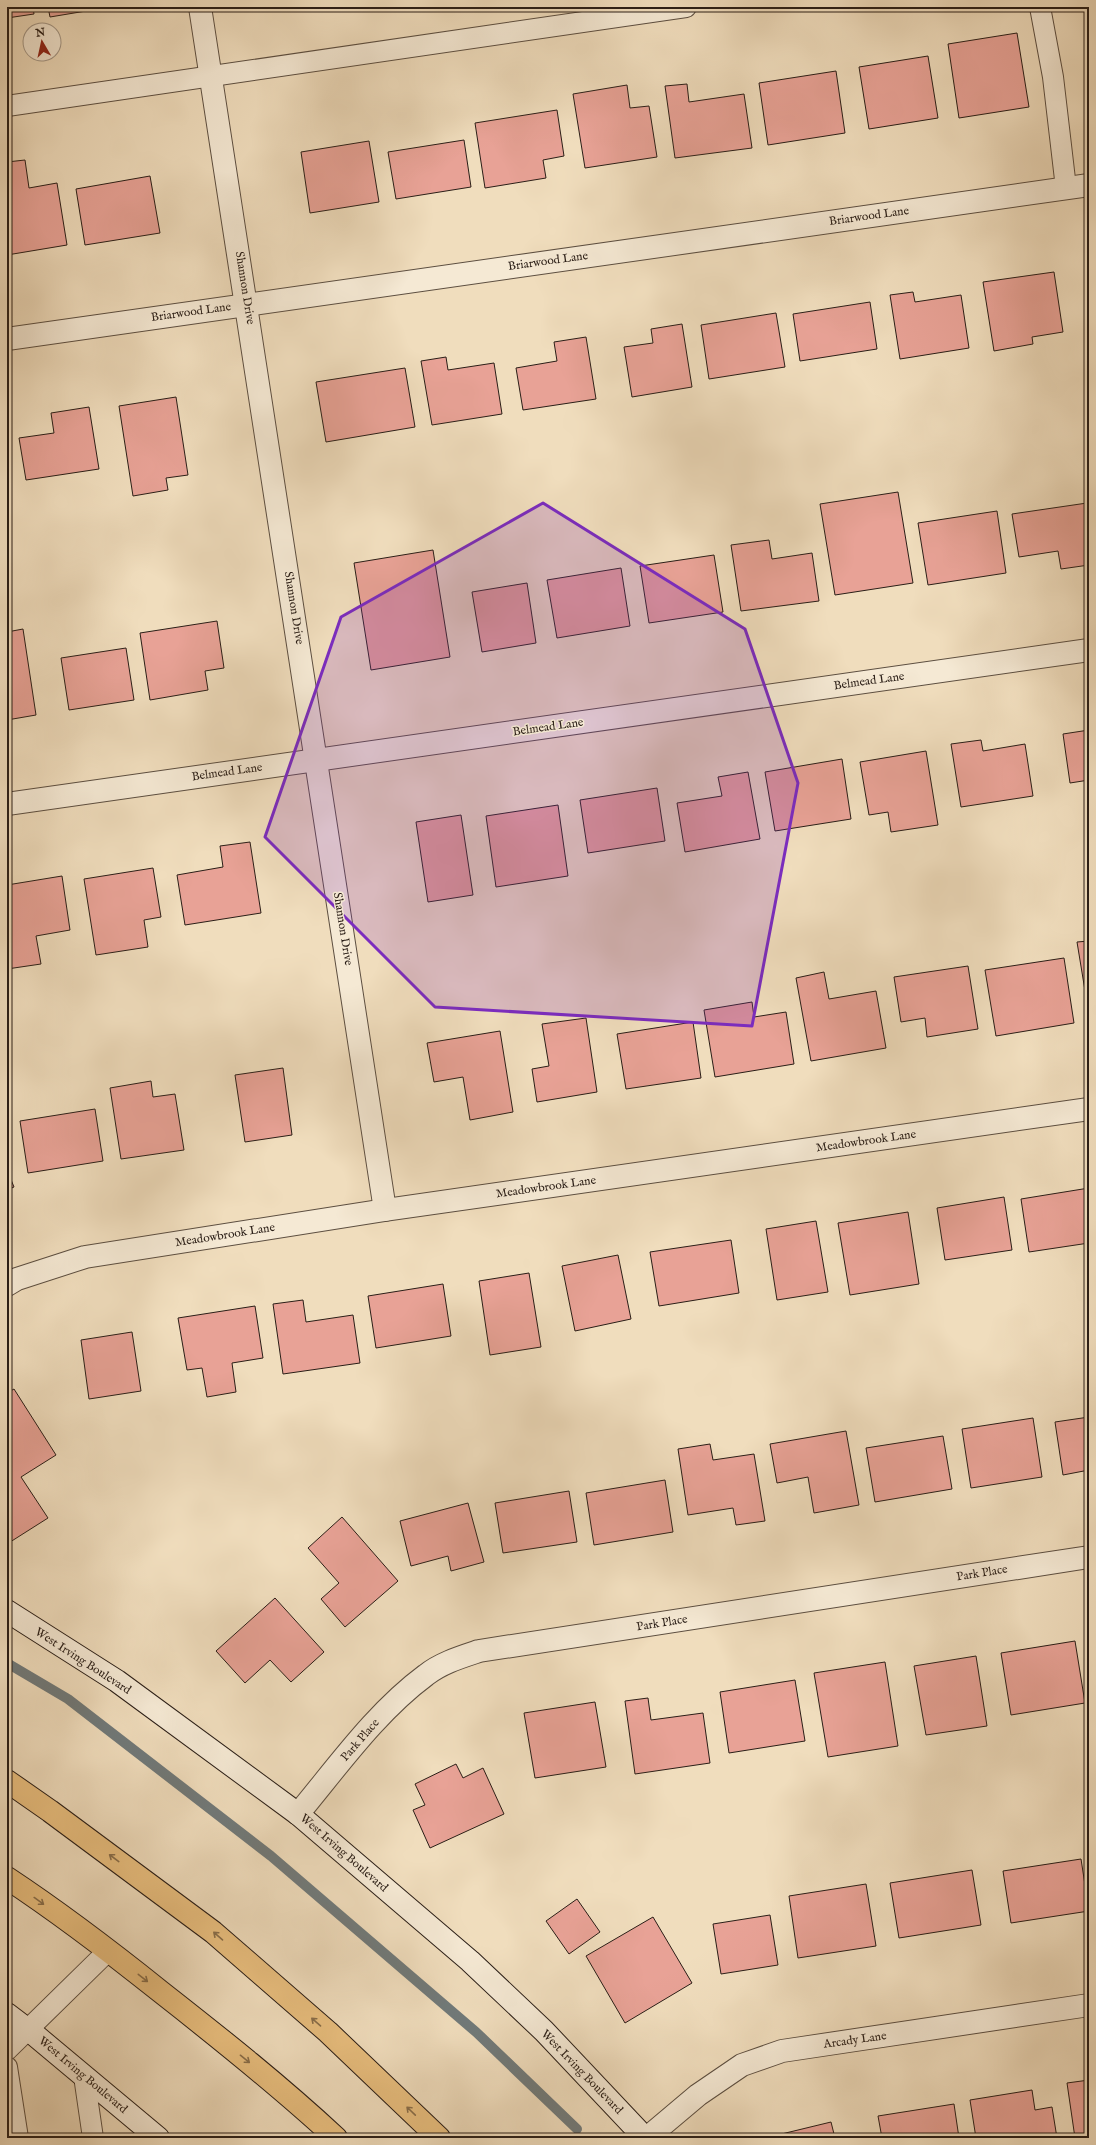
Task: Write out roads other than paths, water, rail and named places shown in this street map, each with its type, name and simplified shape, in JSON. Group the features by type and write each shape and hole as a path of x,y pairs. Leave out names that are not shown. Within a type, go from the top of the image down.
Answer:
{"main road":[{"path":"7,1781 50,1810 213,1932 328,2032 439,2138"},
{"path":"7,1878 108,1951 293,2098 336,2138"}],"street":[{"name":"Shannon Drive","path":"200,7 317,759 385,1210"},
{"name":"Briarwood Lane","path":"7,339 1089,185"},
{"name":"Belmead Lane","path":"7,804 1089,650"},
{"name":"Meadowbrook Lane","path":"7,1285 16,1279 85,1257 385,1210 1089,1109"},
{"name":"Park Place","path":"298,1814 375,1722 402,1696 427,1674 452,1660 478,1651 1089,1557"},
{"name":"West Irving Boulevard","path":"7,1611 117,1681 298,1814 470,1962 544,2031 646,2138"},
{"name":"Arcady Lane","path":"646,2138 698,2095 742,2065 782,2051 1089,2005"},
{"name":"West Irving Boulevard","path":"7,2014 28,2029 158,2138"}],"lane":[{"path":"7,106 212,78 434,43 686,7"},
{"path":"1040,7 1053,77 1066,188"},
{"path":"7,2050 108,1951"},
{"path":"7,2067 18,2138"},
{"path":"84,2076 93,2138"}],"waterway":[{"path":"7,1663 68,1699 271,1856 476,2032 577,2129"}]}
